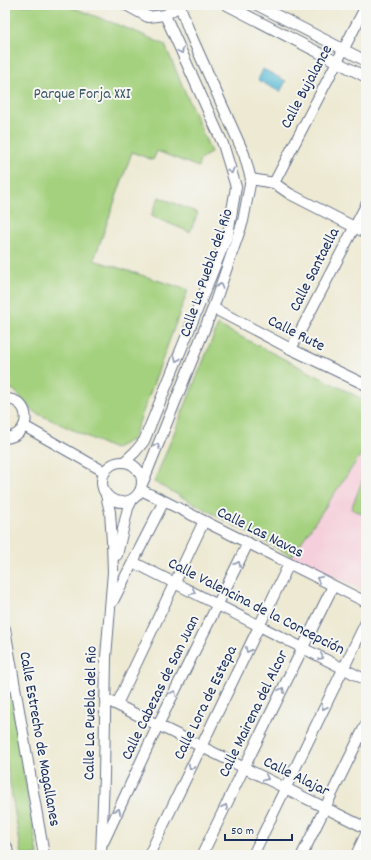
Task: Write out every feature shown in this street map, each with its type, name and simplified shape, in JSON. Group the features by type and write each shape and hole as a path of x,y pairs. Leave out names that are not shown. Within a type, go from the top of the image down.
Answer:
{"highway":[{"path":"5,848 6,855"}],"street":[{"path":"126,5 148,17 165,15 180,6"},
{"path":"227,5 366,77"},
{"path":"257,5 366,61"},
{"name":"Calle La Puebla del Rio","path":"142,486 213,308 244,221 251,179 244,154 189,31 180,6"},
{"name":"Calle Bujalance","path":"274,183 366,7"},
{"name":"Calle La Puebla del Rio","path":"124,462 136,452 144,441 156,412 228,234 236,186 223,144 165,15"},
{"path":"251,179 274,183 290,194 366,233"},
{"name":"Calle Santaella","path":"291,349 366,205"},
{"name":"Calle Rute","path":"213,308 291,349 366,385"},
{"path":"5,438 10,438 21,431 26,420 23,408 19,403 6,398"},
{"path":"24,426 105,472"},
{"path":"124,462 135,466 139,471 142,476 142,486 137,496 132,500 118,502 111,500 106,495 103,490 102,477 108,467 113,464 124,462"},
{"name":"Calle Las Navas","path":"142,486 164,501 366,602"},
{"path":"106,495 110,512 113,572"},
{"path":"113,572 121,533 128,508 132,500"},
{"path":"110,606 164,501"},
{"path":"117,704 204,521"},
{"name":"Calle Cabezas de San Juan","path":"106,826 248,543"},
{"name":"Calle Valencina de la Concepción","path":"133,562 366,680"},
{"name":"Calle Lora de Estepa","path":"149,855 289,564"},
{"name":"Calle La Puebla del Rio","path":"101,850 106,826 104,777 106,657 113,572"},
{"name":"Calle Mairena del Alcor","path":"202,855 333,586"},
{"path":"253,855 366,622"},
{"name":"Calle Estrecho de Magallanes","path":"5,629 44,855"},
{"name":"Calle Alajar","path":"105,699 366,828"},
{"path":"302,855 366,724"},
{"path":"356,855 366,834"}],"shaded area":[{"path":"366,447 366,592 292,556"}],"green space":[{"name":"Parque Forja XXI","path":"5,5 66,5 139,33 165,45 211,152 200,160 198,167 157,151 153,160 132,152 94,260 188,290 133,439 114,449 34,412 15,391 5,385"},
{"path":"159,197 198,213 190,232 151,216"},
{"path":"218,325 366,401 366,447 292,556 154,482"},
{"path":"366,474 366,515 351,509"},
{"path":"5,662 38,855 22,855 5,754"}],"water":[{"path":"263,69 286,81 280,92 258,80"}]}
